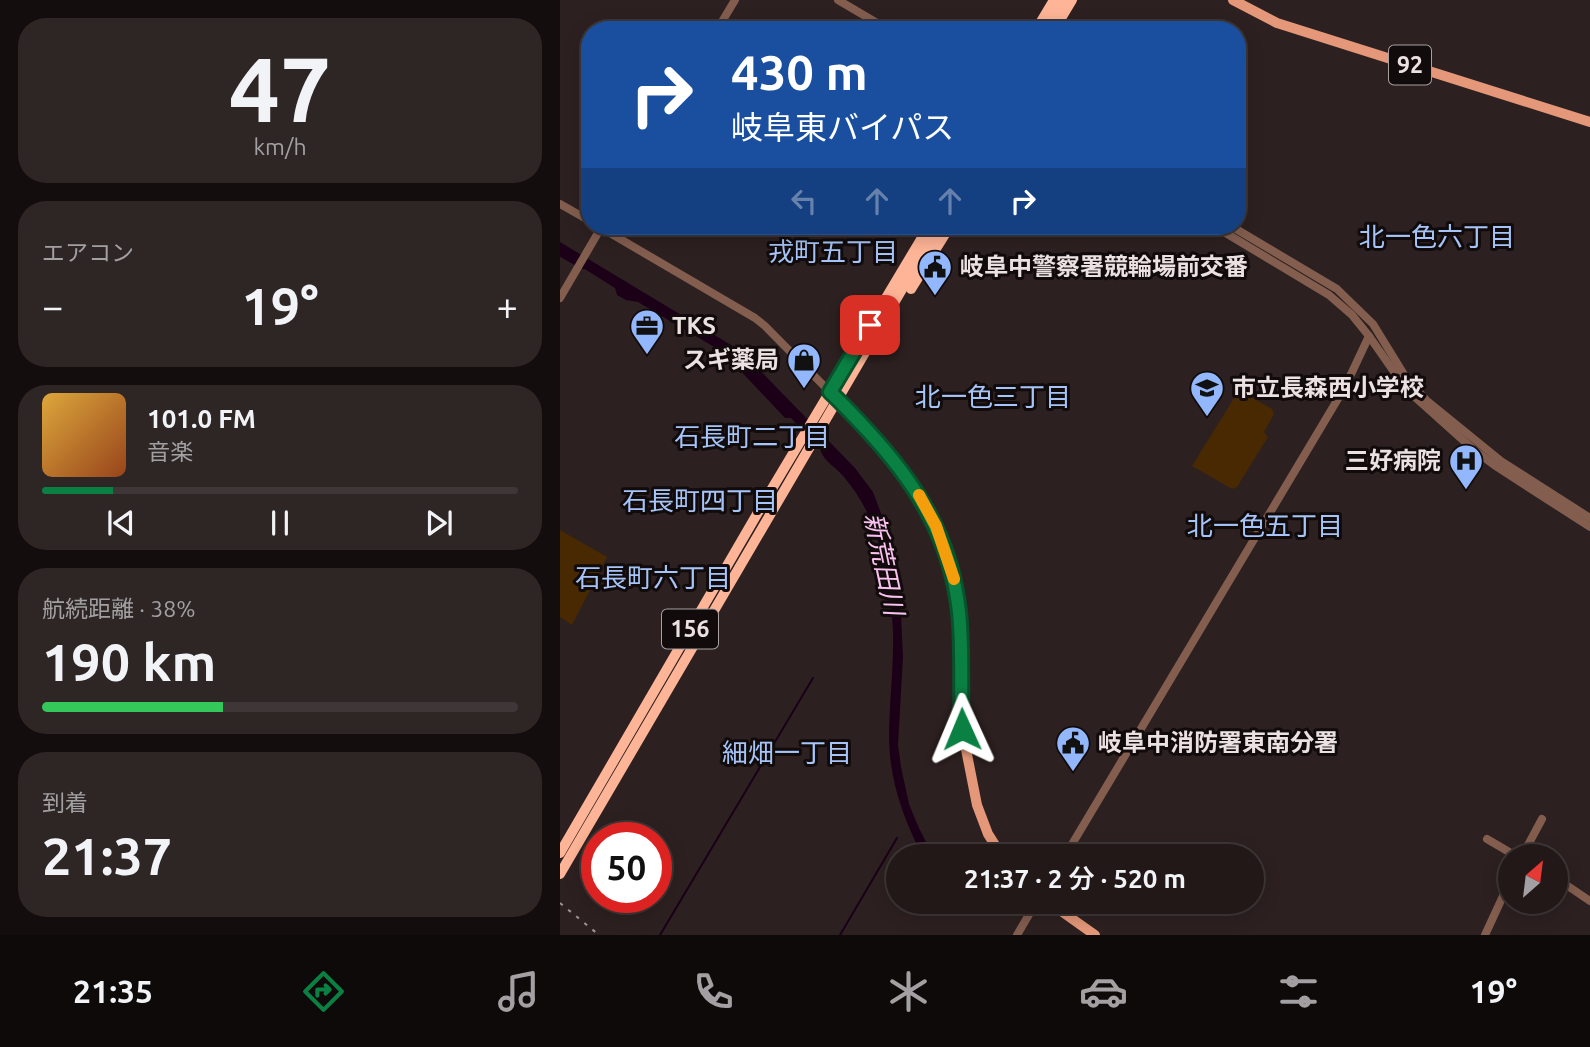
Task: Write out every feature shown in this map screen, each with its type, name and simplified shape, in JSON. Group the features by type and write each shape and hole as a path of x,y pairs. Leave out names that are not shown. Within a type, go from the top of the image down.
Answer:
{"highway":[{"path":"1041,21 1054,0"},
{"path":"1049,21 1062,0"},
{"path":"1059,21 1072,0"},
{"path":"1066,21 1078,0"},
{"name":"156","path":"878,312 878,305 915,235"},
{"name":"156","path":"583,822 767,497 807,442 924,235"},
{"name":"156","path":"834,395 878,331 934,235"},
{"name":"156","path":"878,331 889,321 906,297 944,235"},
{"name":"156","path":"560,853 581,825"},
{"name":"156","path":"560,874 581,826"}],"main road":[{"name":"92","path":"1233,0 1277,23 1590,121"},
{"path":"834,395 884,448 914,488 936,526 949,562 959,611 962,729 977,805 994,844"},
{"path":"1065,914 1095,935"}],"street":[{"path":"722,21 735,0"},
{"path":"838,0 874,21"},
{"path":"560,204 581,216"},
{"path":"560,299 596,235"},
{"path":"616,235 755,318 834,395"},
{"path":"1229,235 1329,295 1352,315 1406,389 1474,450 1527,488 1590,527"},
{"path":"1246,235 1337,289 1373,324 1405,376 1426,400 1501,461 1590,518"},
{"path":"1072,844 1345,387 1369,336"},
{"path":"1528,844 1542,819"},
{"path":"1487,839 1498,845"},
{"path":"1568,886 1590,901"},
{"path":"1485,935 1498,907"},
{"path":"1017,935 1029,914"}],"shaded area":[{"path":"1239,390 1272,409 1274,414 1264,432 1268,437 1237,487 1232,489 1192,466"},
{"path":"560,530 607,557 572,625 560,617"}],"water":[{"path":"560,242 741,351 855,468 873,492 887,529 901,614 903,657 898,745 901,767 909,804 927,844 917,844 895,785 889,739 893,645 890,600 877,538 861,501 820,449 791,418 785,418 721,351 638,302 617,295 615,288 572,261 569,254 560,248"}],"waterway":[{"name":"新荒田川","path":"560,251 583,264"},
{"path":"660,935 813,678"},
{"path":"840,935 897,838"}],"railway":[{"path":"560,903 599,935"}],"slow traffic":[{"path":"919,495 936,526 954,579"}],"place":[{"name":"岐阜中警察署競輪場前交番","path":"935,297"},
{"name":"TKS","path":"647,356"},
{"name":"スギ薬局","path":"804,390"},
{"name":"市立長森西小学校","path":"1207,418"},
{"name":"三好病院","path":"1466,491"},
{"name":"岐阜中消防署東南分署","path":"1073,773"}],"district":[{"name":"北一色六丁目","path":"1437,237"},
{"name":"戎町五丁目","path":"833,252"},
{"name":"北一色三丁目","path":"993,397"},
{"name":"石長町二丁目","path":"752,437"},
{"name":"石長町四丁目","path":"700,501"},
{"name":"北一色五丁目","path":"1265,526"},
{"name":"石長町六丁目","path":"653,578"},
{"name":"細畑一丁目","path":"787,753"}],"route":[{"path":"870,325 830,392 884,448 924,502 936,526 949,562 959,611 962,729"}]}
